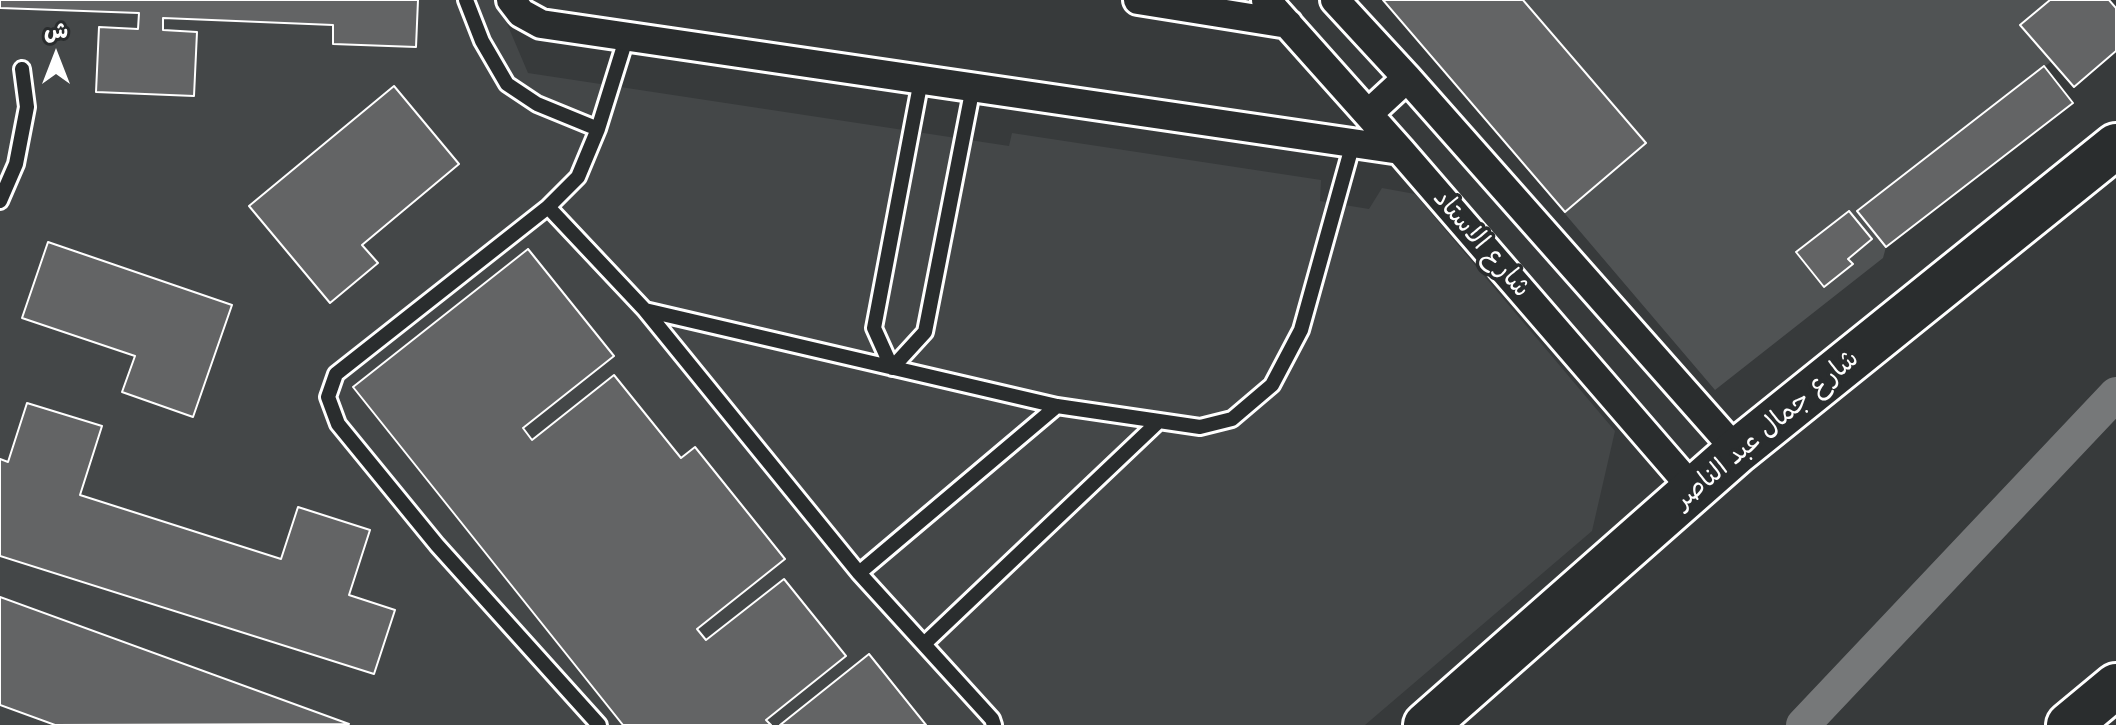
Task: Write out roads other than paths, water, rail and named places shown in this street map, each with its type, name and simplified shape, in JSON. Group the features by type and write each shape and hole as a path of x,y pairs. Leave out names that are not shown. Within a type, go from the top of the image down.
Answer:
{"highway":[{"name":"شارع جمال عبد الناصر","path":"1426,725 1737,451 2116,146"},
{"path":"2069,725 2116,686"}],"street":[{"path":"511,0 521,13 541,24 1400,150"},
{"path":"1138,0 1288,24"},
{"name":"شارع الاستاد","path":"1266,0 1694,490"},
{"name":"شارع الاستاد","path":"1335,0 1737,451"},
{"path":"1368,114 1407,78"}],"lane":[{"path":"466,0 482,41 507,84 537,104 598,129"},
{"path":"599,725 437,545 338,424 328,397 336,374 548,207 578,177 598,129 627,36"},
{"path":"0,201 16,164 27,107 22,69"},
{"path":"892,368 874,328 921,80"},
{"path":"892,368 925,332 973,87"},
{"path":"645,310 1057,406 1200,427 1232,419 1272,385 1301,330 1353,143"},
{"path":"548,207 645,310 859,573 992,719 994,725"},
{"path":"859,573 1057,406"},
{"path":"924,644 1157,423"}],"waterway":[{"path":"1803,725 2116,394"}]}
